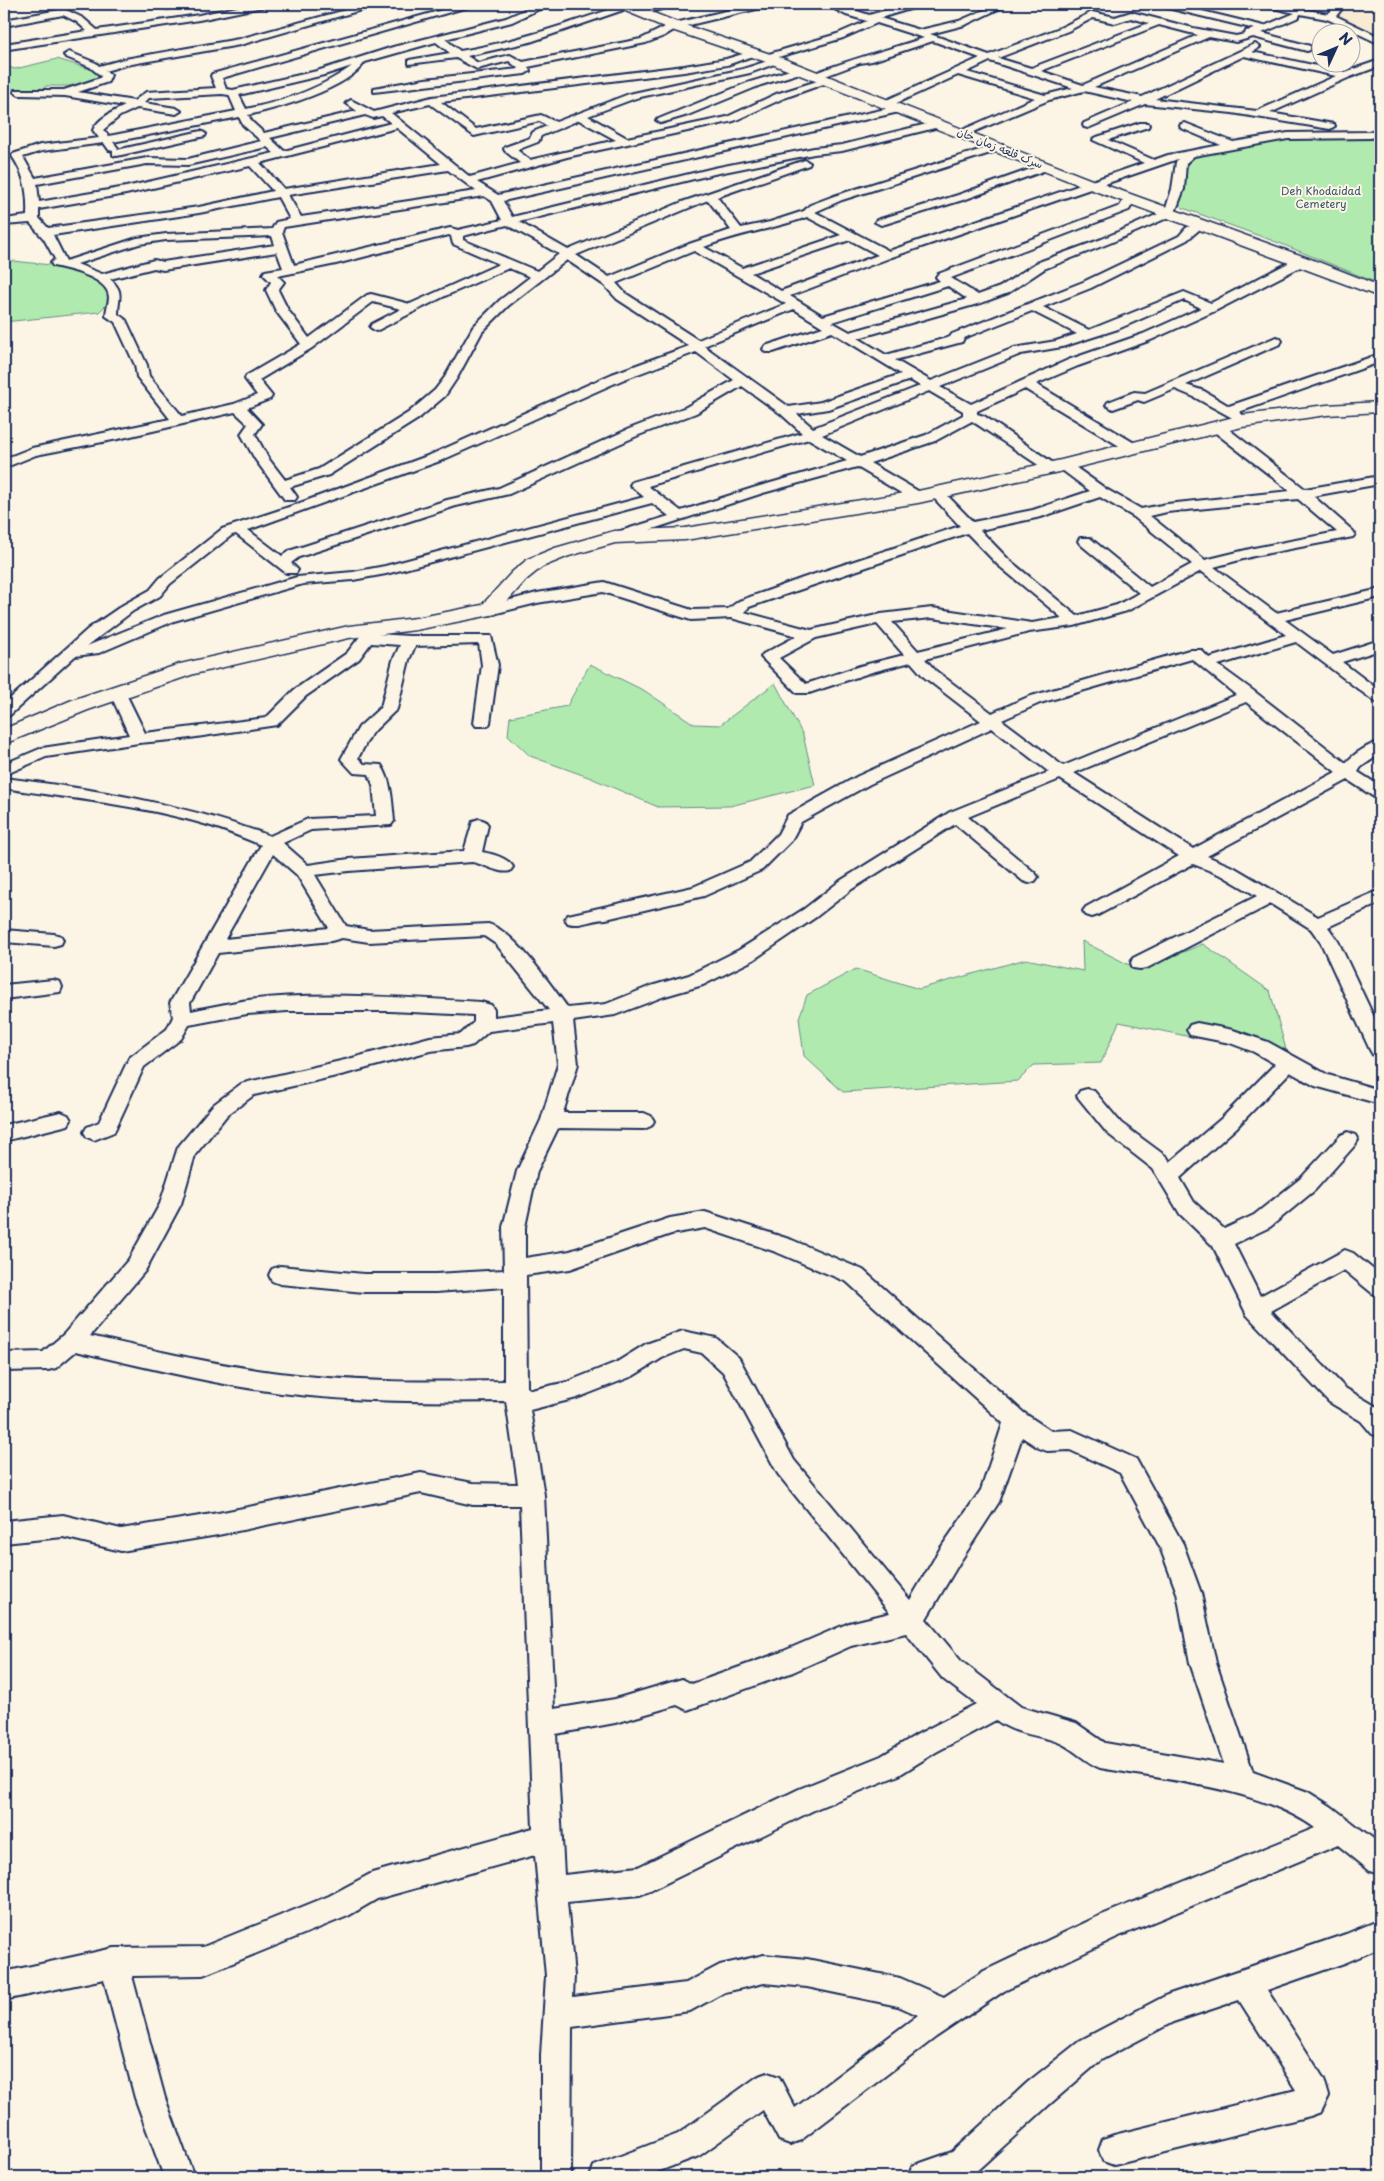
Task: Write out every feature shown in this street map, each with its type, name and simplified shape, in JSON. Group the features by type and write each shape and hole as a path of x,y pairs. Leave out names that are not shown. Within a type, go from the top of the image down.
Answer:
{"street":[{"path":"164,6 179,4"},
{"path":"4,43 9,46 94,32 169,24 262,4"},
{"path":"97,70 125,62 240,42 377,4"},
{"path":"280,154 265,140 242,124 243,113 216,76 473,4"},
{"path":"210,131 114,154 98,130 99,127 116,114 137,104 150,94 228,92 279,83 361,61 396,49 516,18 545,4"},
{"path":"640,12 674,4"},
{"path":"522,66 643,41 661,34 674,26 766,4"},
{"path":"829,4 849,13 920,33 989,58 1032,70 1084,88 1143,100 1259,114 1377,133"},
{"path":"351,103 372,115 432,100 765,58 840,36 873,19 917,4"},
{"path":"920,33 962,23 1005,4"},
{"path":"1178,26 1217,4"},
{"path":"1267,4 1330,17 1380,41"},
{"path":"1330,17 1342,4"},
{"path":"412,62 487,50 556,31 624,5"},
{"name":"سرک قلعه زمان خان","path":"624,5 674,26 800,70 964,133 1092,185 1302,261 1380,292"},
{"path":"1153,7 1191,19 1307,48"},
{"path":"289,269 280,248 276,232 280,224 491,196 893,106 957,72 1065,29 1092,15 1115,20 1153,7 1201,12 1266,29"},
{"path":"361,8 403,23 438,39 458,56 477,66 510,58 522,66 525,71 425,82 378,90 406,106"},
{"path":"4,23 64,12 80,20 94,32"},
{"path":"1130,14 1208,34 1236,39 1244,38 1251,33 1266,29 1296,15"},
{"path":"516,18 556,31 602,51"},
{"path":"1032,70 1159,22"},
{"path":"964,133 1044,98 1084,88 1208,34"},
{"path":"468,181 624,140 730,119 822,79 858,60 869,59 933,38"},
{"path":"1088,125 1120,112 1255,47"},
{"path":"315,48 348,64"},
{"path":"396,49 420,69 425,82"},
{"path":"1243,52 1346,75"},
{"path":"65,93 104,80 106,75 97,70 93,65 70,55"},
{"path":"542,144 537,134 580,116 633,96 746,71 765,58"},
{"path":"178,420 143,377 141,365 120,320 112,316 111,306 115,297 112,288 102,278 68,265 57,263 61,260 55,245 46,232 33,219 33,169 18,156 40,148 105,140 271,107 338,81 357,67 361,61"},
{"path":"1259,114 1346,75 1380,63"},
{"path":"245,67 305,94"},
{"path":"651,123 686,114 704,104 752,84 800,70"},
{"path":"957,72 1044,98"},
{"path":"610,78 633,96"},
{"path":"678,87 704,104"},
{"path":"19,92 65,93 176,111"},
{"path":"432,100 474,133 541,118 555,126"},
{"path":"32,182 147,161 188,162 365,112"},
{"path":"383,112 468,181 491,196 508,221 568,254 608,282 621,296 697,346 786,411 810,434 918,498"},
{"path":"580,116 624,140"},
{"path":"308,345 282,310 272,290 278,282 269,274 336,260 450,231 457,234 714,171 814,151 842,148 939,124"},
{"path":"68,265 74,261 99,224 253,162 397,125"},
{"path":"1144,125 1098,140 1152,163"},
{"path":"1185,126 1233,146"},
{"path":"781,295 1168,158 1288,136 1377,133"},
{"path":"527,164 508,149 542,144 565,154"},
{"path":"283,485 324,472 413,416 440,393 451,378 477,330 504,303 568,254 710,196 791,169 842,148"},
{"path":"608,282 693,246 737,230 772,225 808,213 814,207 838,198 999,148"},
{"path":"848,338 978,300 1004,290 1040,266 1106,241 1170,213 1178,189 1181,162 1191,153"},
{"path":"253,162 281,193 297,221"},
{"path":"46,232 199,210 281,193 451,166"},
{"path":"881,222 962,197 1045,167"},
{"path":"182,189 216,236"},
{"path":"710,196 737,230"},
{"path":"978,300 942,277 1125,208 1130,198"},
{"path":"34,206 99,224 137,241 166,237 276,232"},
{"path":"808,213 853,235 888,256"},
{"path":"4,222 33,219"},
{"path":"885,360 958,339 956,336 1096,281 1183,238 1190,230 1200,224"},
{"path":"457,234 457,242 538,276"},
{"path":"742,272 853,235"},
{"path":"693,246 796,304 979,419 1139,514 1202,565 1380,698"},
{"path":"102,278 154,264 163,266 280,248"},
{"path":"489,610 519,576 535,563 562,552 652,528 678,516 738,496 860,463 955,427 970,413 1026,384 1073,363 1147,337 1211,308 1302,261"},
{"path":"376,327 411,308 508,264"},
{"path":"821,320 950,282"},
{"path":"678,516 637,485 810,434 1018,351 1058,344 1114,326 1184,296 1211,308"},
{"path":"4,464 32,452 118,435 238,407 264,396 251,379 308,345 371,298 411,308"},
{"path":"4,712 107,622 155,593 165,581 227,532 297,509 435,458 617,377 697,346 796,304"},
{"path":"1031,306 1088,334"},
{"path":"769,349 834,327"},
{"path":"1112,405 1140,395 1144,398 1276,341"},
{"path":"614,537 685,534 918,498 1057,466 1217,427 1235,416 1312,383 1380,358"},
{"path":"786,411 823,406 911,375"},
{"path":"282,562 294,554 452,503 504,491 634,432 691,410 744,380"},
{"path":"1026,384 1131,447"},
{"path":"1173,384 1199,394 1235,416 1380,407"},
{"path":"238,407 255,424 248,434 262,459 283,485 297,509"},
{"path":"1032,628 932,613 881,619 811,635 770,657 803,690 866,669 1032,628 1074,621 1122,608 1202,565 1254,552 1348,534 1302,494 1217,427"},
{"path":"1139,514 1167,508 1302,494 1380,480"},
{"path":"732,613 744,604 971,527 1036,514 1101,492"},
{"path":"937,493 1003,562 1074,621"},
{"path":"71,652 93,650 168,618 302,580 354,576 386,570 655,498"},
{"path":"238,528 302,580"},
{"path":"1085,541 1149,593"},
{"path":"4,770 42,753 138,738 271,722 300,693 353,656 369,634 489,610 537,598 604,587 690,615 732,613 811,635"},
{"path":"1274,618 1380,593"},
{"path":"881,619 917,657 930,674 1060,772 1193,857 1230,872 1317,925 1329,941 1379,1045"},
{"path":"4,737 80,705 118,693 131,686 188,669 350,632 409,641 486,639 490,665 482,723"},
{"path":"1206,664 1297,637"},
{"path":"94,1132 107,1127 136,1063 174,1034 183,1017 180,1003 271,842 308,825 385,821 381,785 375,769 360,769 349,759 359,737 374,720 389,709 401,660 409,641"},
{"path":"1331,661 1380,645"},
{"path":"574,919 698,892 731,878 756,866 785,837 794,819 864,780 1034,700 1195,653 1206,664 1348,773 1380,793"},
{"path":"118,693 138,738"},
{"path":"4,1362 48,1361 72,1342 137,1265 170,1204 185,1152 220,1110 248,1089 345,1067 430,1044 466,1040 484,1025 562,1014 608,1010 658,991 696,980 746,955 810,913 846,885 956,816 1248,695"},
{"path":"1092,911 1348,773 1355,763 1380,747"},
{"path":"4,783 121,800 168,810 216,822 271,842 304,871 340,931"},
{"path":"956,816 1028,877"},
{"path":"472,856 479,825"},
{"path":"304,871 349,864 472,856 489,859 504,867"},
{"path":"1140,963 1271,896"},
{"path":"1317,925 1380,896"},
{"path":"211,947 331,935 340,931 369,936 488,930 503,940 562,1014 568,1064 551,1120 527,1171 514,1227 516,1391 532,1495 547,1838 560,1976 556,2055 556,2177"},
{"path":"4,936 54,940"},
{"path":"4,992 53,987"},
{"path":"183,1017 190,1018 247,1007 287,1004 390,1004 481,1009 484,1010 484,1025"},
{"path":"1197,1030 1233,1037 1261,1047 1322,1081 1380,1097"},
{"path":"1168,1176 1229,1123 1288,1062"},
{"path":"1087,1096 1114,1128 1160,1163 1187,1208 1221,1240 1255,1309 1337,1395 1369,1414 1380,1427"},
{"path":"4,1133 61,1120"},
{"path":"551,1120 644,1121"},
{"path":"1221,1240 1262,1221 1308,1184 1348,1140"},
{"path":"280,1275 364,1283 436,1283 515,1273 570,1260 670,1226 705,1220 784,1246 855,1276 1016,1420 1048,1442 1072,1440 1128,1466 1174,1552 1189,1593 1203,1663 1243,1781"},
{"path":"1255,1309 1345,1258 1380,1287"},
{"path":"72,1342 187,1367 280,1383 384,1392 516,1391 527,1401 569,1391 625,1369 654,1351 683,1340 708,1345 731,1365 786,1467 952,1670 998,1706 1014,1718 1067,1732 1100,1755 1243,1781 1251,1786 1288,1796 1380,1861"},
{"path":"542,1724 615,1711 682,1691 687,1698 784,1663 849,1635 912,1620 949,1557 991,1495 1016,1420"},
{"path":"4,1532 64,1526 121,1540 218,1524 421,1483 473,1494 532,1495"},
{"path":"551,1890 640,1881 809,1798 890,1766 927,1743 998,1706"},
{"path":"606,2177 688,2145 768,2088 790,2129 946,2013 994,1981 1107,1927 1340,1831"},
{"path":"4,1986 114,1962 202,1961 338,1906 372,1886 547,1838"},
{"path":"923,2177 961,2164 1039,2093 1090,2050 1168,2010 1347,1948 1380,1934"},
{"path":"114,1962 136,2051 167,2150 179,2177"},
{"path":"558,2014 690,1997 720,1979 764,1969 807,1973 900,1992 946,2013"},
{"path":"1114,2150 1310,2101 1314,2096 1313,2090 1246,1984"}],"shaded area":[{"path":"1343,4 1380,5 1380,41 1362,32 1362,22 1341,22 1330,14"}],"green space":[{"path":"57,59 90,69 101,77 82,85 46,86 42,91 4,88 4,66 15,69"},
{"name":"Deh Khodaidad Cemetery","path":"1289,138 1369,138 1380,143 1380,284 1279,243 1183,208 1179,204 1183,177 1193,154 1255,146"},
{"path":"4,260 51,265 81,271 107,285 112,299 99,312 4,322"},
{"path":"590,664 645,691 694,724 720,725 775,683 803,735 815,785 730,806 658,807 591,778 530,756 508,735 510,717 567,706"},
{"path":"1082,941 1139,970 1203,944 1270,991 1287,1053 1186,1036 1119,1022 1101,1063 1034,1065 1018,1081 843,1092 804,1056 799,1018 807,995 856,969 919,989 1026,959 1083,971"}]}
